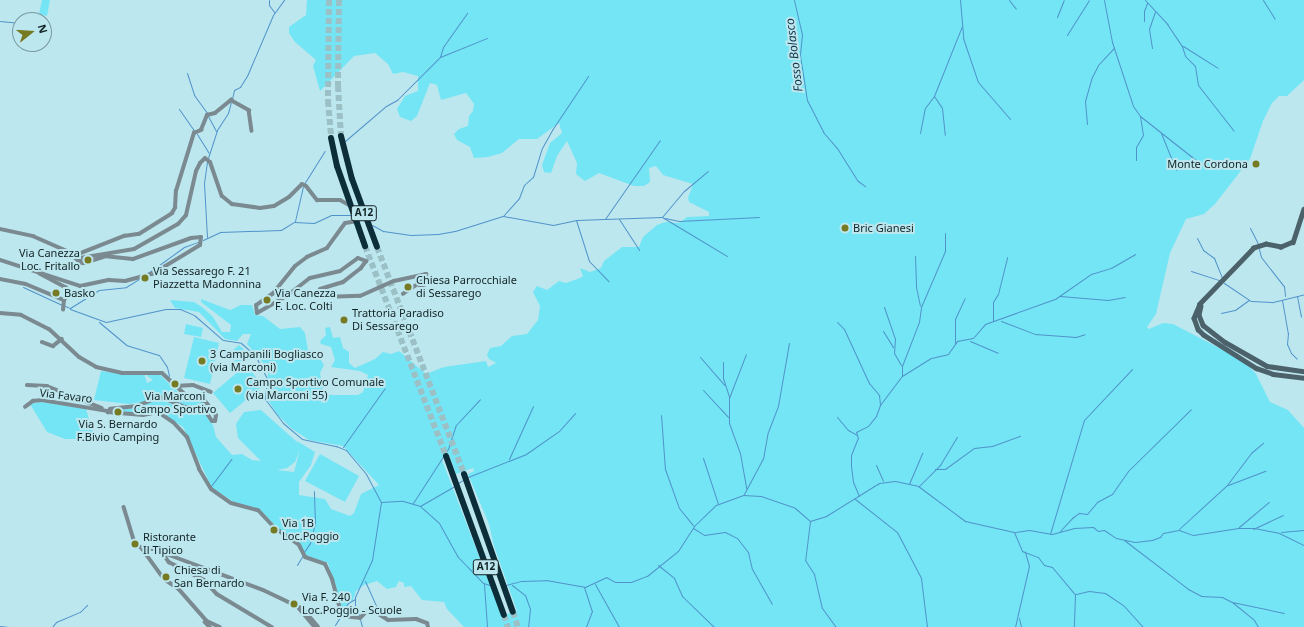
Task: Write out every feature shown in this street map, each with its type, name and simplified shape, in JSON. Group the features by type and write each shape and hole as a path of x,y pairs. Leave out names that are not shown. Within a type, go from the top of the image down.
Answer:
{"highway":[{"name":"A12","path":"341,136 352,180 377,247"},
{"name":"A12","path":"331,138 342,180 365,246"},
{"name":"A12","path":"446,456 504,615"},
{"name":"A12","path":"464,474 513,612"}],"main road":[{"path":"1304,209 1292,242 1281,247 1266,244 1254,248 1202,302 1196,310 1194,320 1198,330 1204,336 1265,372 1304,378"},
{"path":"1202,302 1199,318 1210,331 1262,364 1304,371"}],"street":[{"path":"0,229 33,236 76,255 124,236 139,234 172,213 175,208 176,191 194,133 201,130 207,115 215,113 231,100 249,110 252,131"},
{"path":"79,260 82,257 134,249 178,224 188,208 200,163 207,159 222,196 232,204 260,208 274,206 289,197 302,184 306,186 317,200 340,200 350,205 360,218 345,223 327,248 301,260 272,294 256,305 255,311 261,313 310,278 340,271 358,258 366,261 361,268 343,282 320,289 317,294 322,297 360,296 394,281 426,273 426,278 404,294"},
{"path":"0,260 80,286 108,280 125,281 144,276 195,249 202,240 199,237 191,238 133,259 106,256 84,263 69,253"},
{"path":"0,279 26,284 63,305 67,296 66,288 38,272"},
{"path":"417,285 441,279"},
{"path":"0,313 13,313 30,318 62,339 76,354 96,367 122,373 157,371 167,376 175,386 184,392 189,398 202,400 209,404 217,419 212,421 202,409 185,407 160,397 137,406 108,410"},
{"path":"42,342 53,346 62,339"},
{"path":"175,386 193,385 211,392"},
{"path":"27,386 47,386 79,400 108,410 113,414 158,412 168,417 187,437 199,469 211,489 231,503 258,510 275,528 299,545 303,554 325,564 332,579 341,615 360,618 367,611 372,610 386,620 416,619 427,623 428,627"},
{"name":"Via Favaro","path":"25,407 33,401 42,400 108,410"},
{"path":"124,508 132,538 141,547 164,579 178,588 210,627"},
{"path":"141,547 153,548 164,555 263,590 307,613 316,627"},
{"path":"164,555 169,562 204,580 217,594 272,627"},
{"path":"206,622 220,627"}],"shaded area":[{"path":"42,0 50,0 48,12 39,12"},
{"path":"307,0 1304,0 1304,80 1287,96 1279,96 1272,103 1263,121 1250,159 1215,204 1204,214 1186,219 1170,253 1156,314 1147,327 1149,329 1163,323 1173,324 1244,361 1256,374 1270,402 1288,410 1304,428 1304,627 464,627 447,609 444,602 422,600 411,586 404,587 404,583 399,581 396,587 387,589 377,581 364,585 356,591 353,600 349,602 343,613 328,563 305,555 300,545 280,530 259,509 234,502 212,488 183,427 158,411 146,414 113,410 137,408 157,399 186,409 203,411 213,425 216,437 232,455 242,454 252,460 261,461 238,438 236,424 244,412 261,410 297,442 298,447 297,441 315,452 311,465 299,482 299,495 325,499 331,509 350,516 354,513 361,494 379,485 343,446 309,440 291,428 277,414 268,400 268,374 264,364 247,344 251,334 243,334 237,341 225,339 199,312 175,308 170,300 194,302 213,317 222,332 230,332 231,325 201,302 201,299 230,310 241,305 252,305 255,315 263,316 280,329 300,327 305,333 308,350 315,351 324,365 320,373 323,390 329,395 358,395 363,392 368,375 360,371 331,367 335,360 331,347 321,344 320,341 326,335 325,328 330,327 333,338 340,337 343,348 349,352 349,363 355,368 375,359 383,352 391,354 399,351 426,374 444,367 486,361 488,367 496,363 500,365 489,359 487,355 490,348 501,346 512,336 527,334 538,320 540,306 533,292 537,286 547,290 559,281 566,283 583,276 580,268 590,272 601,268 604,261 622,247 639,247 643,237 657,225 665,222 679,223 687,217 709,216 709,212 689,202 688,198 693,184 663,175 656,166 649,168 650,182 644,186 634,186 599,173 585,181 576,174 577,163 567,141 557,156 551,173 544,172 542,165 550,143 562,133 559,123 537,139 519,139 502,153 488,157 474,158 470,147 457,140 454,134 459,129 468,126 469,116 473,111 474,104 466,93 441,100 437,85 430,83 417,116 411,121 400,117 397,109 405,96 418,91 418,76 403,72 393,74 388,64 375,53 354,56 320,91 313,66 316,60 295,42 289,33 289,27 306,15","holes":["299,452 294,472 277,470 287,468 295,462","449,454 456,474 473,468 474,471 468,474 489,524 494,546 517,611 502,616 442,460 443,456"]},
{"path":"186,324 203,328 201,337 184,334"},
{"name":"3 Campanili Bogliasco (via Marconi)","path":"194,337 219,343 210,384 184,378"},
{"path":"239,345 250,355 239,365 228,354"},
{"name":"Campo Sportivo Comunale (via Marconi 55)","path":"246,365 263,386 230,413 213,393"},
{"path":"101,371 121,374 144,373 147,383 153,380 147,376 149,372 158,373 180,394 188,399 202,401 205,406 186,406 157,394 142,402 129,404 94,400"},
{"path":"42,402 86,409 95,439 65,439 47,432 30,404"},
{"path":"320,454 359,476 345,502 305,481"}],"waterway":[{"path":"269,0 269,5 274,12"},
{"path":"232,99 234,90 240,87 247,76 273,15 284,0"},
{"name":"Fosso Bolasco","path":"794,0 802,35 800,55 807,100 823,132 837,148 858,181 865,186"},
{"path":"960,0 963,38 978,82 1010,119"},
{"path":"1009,0 1016,9"},
{"path":"1057,17 1064,0"},
{"path":"1067,35 1089,0"},
{"path":"1104,0 1112,42 1133,106 1140,116 1197,161"},
{"path":"1145,0 1167,24 1182,46 1185,56 1195,66 1198,85 1234,131"},
{"path":"1263,0 1275,19"},
{"path":"1144,21 1144,11 1147,3"},
{"path":"1152,48 1149,29 1155,12"},
{"path":"440,57 443,47 467,13"},
{"path":"0,21 12,22"},
{"path":"920,133 925,108 934,96 962,26"},
{"path":"345,141 386,106 397,100 440,57 487,38"},
{"path":"1183,46 1218,68"},
{"path":"1087,124 1085,101 1092,77 1098,65 1114,48"},
{"path":"187,73 194,95 207,113"},
{"path":"372,225 383,231 411,235 438,234 455,231 503,216 519,198 524,185 533,177 542,148 552,130 588,76"},
{"path":"934,96 942,108 945,135"},
{"path":"208,158 217,130 228,113 231,102"},
{"path":"179,109 195,132"},
{"path":"208,116 216,131"},
{"path":"1136,160 1136,147 1143,135 1140,116"},
{"path":"1161,133 1176,170"},
{"path":"197,134 209,153"},
{"path":"605,219 660,140"},
{"path":"304,184 325,151"},
{"path":"207,161 204,183 207,237"},
{"path":"662,217 684,191 708,171"},
{"path":"295,221 303,187"},
{"path":"203,240 220,232 281,230 294,222 314,223 331,215 351,215"},
{"path":"503,216 553,225 576,220 662,217 727,256"},
{"path":"665,218 679,221 759,217"},
{"path":"619,219 639,250"},
{"path":"576,220 589,261 608,281"},
{"path":"1250,228 1258,244"},
{"path":"902,376 902,366 919,322 921,307 945,251 945,233"},
{"path":"1197,238 1203,250 1214,258 1222,278"},
{"path":"148,273 184,247 198,242"},
{"path":"1259,249 1261,257 1284,286 1285,296"},
{"path":"859,496 853,482 851,465 851,455 858,438 856,432 868,426 876,416 880,405 902,376 931,358 948,354 957,341 973,338 985,324 1055,299 1091,274 1111,268 1135,254"},
{"path":"915,256 916,287 920,306"},
{"path":"993,321 993,302 998,294 1007,257"},
{"path":"1191,271 1221,281"},
{"path":"65,306 70,308 99,290 126,287 139,279"},
{"path":"1224,283 1251,301 1273,302 1304,294"},
{"path":"23,287 62,305"},
{"path":"1060,296 1108,300 1125,297"},
{"path":"1297,296 1301,317"},
{"path":"955,343 955,319 965,298"},
{"path":"1221,313 1235,310 1249,300"},
{"path":"1282,300 1288,333 1287,344 1291,353 1297,359"},
{"path":"884,307 895,339 894,353 901,365"},
{"path":"70,309 106,322 166,309 180,309 194,315 223,340 241,343 255,355 267,379 265,399 283,423 302,439 336,446 346,450 366,474 381,502 372,560 355,597 355,610 360,616"},
{"path":"1001,321 1035,334 1076,337 1085,334"},
{"path":"99,322 126,345 159,355 167,367 169,376"},
{"path":"837,322 844,329 869,383 879,395 880,405"},
{"path":"883,331 893,347"},
{"path":"970,341 998,353"},
{"path":"744,494 763,459 768,432 778,406 789,343"},
{"path":"729,398 746,354"},
{"path":"700,357 724,385"},
{"path":"723,362 723,378 729,396 729,423 740,453 746,488"},
{"path":"1050,534 1084,420 1132,369"},
{"path":"343,447 385,388"},
{"path":"703,390 728,417"},
{"path":"413,503 448,449 456,425 480,399"},
{"path":"509,459 533,406"},
{"path":"1060,531 1079,513 1087,514 1097,502 1112,494 1128,471 1191,409"},
{"path":"468,477 526,454 559,431 575,413"},
{"path":"661,415 665,469 679,508 693,525"},
{"path":"837,417 848,430 857,435"},
{"path":"935,469 945,469 974,448 992,446 1020,436"},
{"path":"919,486 940,465 957,437"},
{"path":"1179,529 1227,485 1251,453 1263,443"},
{"path":"909,484 922,453"},
{"path":"703,458 718,504"},
{"path":"211,486 231,459"},
{"path":"876,465 883,481"},
{"path":"1228,485 1265,471"},
{"path":"458,483 463,480"},
{"path":"810,521 826,516 879,483 895,481 918,486 965,521 1014,532 1022,551 1038,557 1044,565 1052,567 1075,594 1074,627"},
{"path":"420,506 454,486"},
{"path":"304,552 310,543 315,523 314,491"},
{"path":"506,585 521,581 546,580 585,587 606,577 615,582 631,582 647,576 678,551 694,526 716,505 743,495 761,496 795,508 810,521"},
{"path":"855,499 897,532 921,578 927,627"},
{"path":"381,502 403,501 420,506 439,523 457,556 483,583 490,585"},
{"path":"1239,527 1269,502"},
{"path":"1253,529 1283,515"},
{"path":"810,521 805,560 814,574 822,608 836,627"},
{"path":"1015,532 1029,530 1052,534 1074,528 1093,527 1098,531 1104,530 1116,538 1135,542 1152,540 1160,537 1163,533 1179,530 1193,535 1238,528 1254,528 1279,533 1304,545"},
{"path":"693,528 704,535 725,532 737,538 748,552 752,569 772,604"},
{"path":"1281,532 1304,530"},
{"path":"1124,540 1188,589 1201,596 1222,597 1232,602 1254,620 1258,627"},
{"path":"1015,627 1029,566 1025,552"},
{"path":"297,565 303,555"},
{"path":"658,565 674,578 682,596 714,627"},
{"path":"365,581 376,606 386,617"},
{"path":"484,584 487,627"},
{"path":"595,584 619,627"},
{"path":"512,585 525,595 530,609 528,627"},
{"path":"584,587 592,611 586,627"},
{"path":"1076,594 1089,591 1105,593 1124,606 1143,627"},
{"path":"343,612 348,603 355,599"},
{"path":"1232,602 1284,613"},
{"path":"52,627 56,622 80,612 87,605"},
{"path":"335,625 340,617"},
{"path":"1019,618 1021,627"},
{"path":"360,619 362,627"},
{"path":"0,626 9,627"}],"tunnel":[{"path":"329,0 328,101 331,138"},
{"path":"339,0 338,86 341,136"},
{"path":"365,246 446,456"},
{"path":"377,247 464,474"},
{"path":"513,612 518,627"},
{"path":"504,615 508,627"}],"place":[{"name":"Monte Cordona","path":"1256,164"},
{"name":"Bric Gianesi","path":"845,228"},
{"name":"Via Canezza Loc. Fritallo","path":"88,260"},
{"name":"Via Sessarego F. 21 Piazzetta Madonnina","path":"145,278"},
{"name":"Chiesa Parrocchiale di Sessarego","path":"408,287"},
{"name":"Basko","path":"56,293"},
{"name":"Via Canezza F. Loc. Colti","path":"267,300"},
{"name":"Trattoria Paradiso Di Sessarego","path":"344,320"},
{"name":"3 Campanili Bogliasco (via Marconi)","path":"202,361"},
{"name":"Via Marconi Campo Sportivo","path":"175,384"},
{"name":"Campo Sportivo Comunale (via Marconi 55)","path":"238,389"},
{"name":"Via S. Bernardo F.Bivio Camping","path":"118,412"},
{"name":"Via 1B Loc.Poggio","path":"274,530"},
{"name":"Ristorante Il Tipico","path":"135,544"},
{"name":"Chiesa di San Bernardo","path":"166,577"},
{"name":"Via F. 240 Loc.Poggio - Scuole","path":"294,604"}]}
